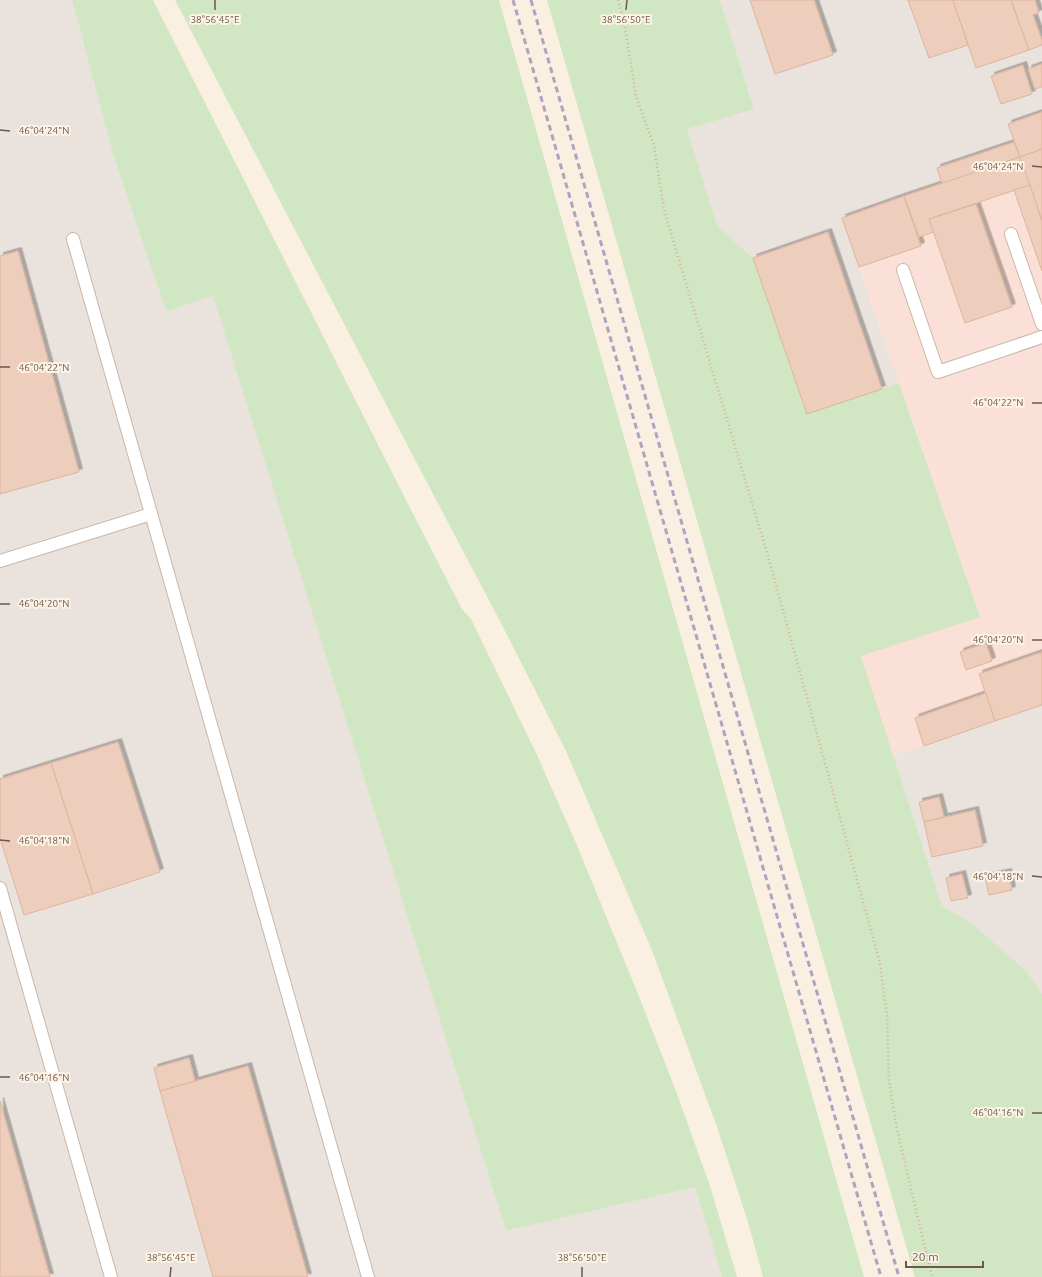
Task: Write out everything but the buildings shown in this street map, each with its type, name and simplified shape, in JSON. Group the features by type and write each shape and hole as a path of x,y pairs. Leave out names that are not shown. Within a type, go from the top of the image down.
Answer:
{"lane":[{"path":"1011,234 1042,324"},
{"path":"73,239 368,1277"},
{"path":"903,270 938,372 1042,336"},
{"path":"0,561 151,514"},
{"path":"0,888 111,1277"}],"path":[{"path":"618,0 624,21 636,96 654,146 664,210 768,556 880,963 887,1016 889,1081 897,1130 932,1277"}],"shaded area":[{"path":"0,0 72,0 113,154 166,311 213,295 506,1231 695,1187 722,1277 0,1277"},
{"path":"720,0 1042,0 1042,149 842,218 899,383 807,414 753,258 717,227 687,129 754,108"},
{"path":"1042,149 1042,705 924,746 893,755 861,655 980,617 842,218"},
{"path":"1042,705 1042,1061 942,906 893,755 924,746"}],"green space":[{"path":"72,0 153,0 409,506 462,609 471,619 537,755 576,843 676,1091 710,1186 737,1277 722,1277 695,1187 506,1231 213,296 166,311 113,154"},
{"path":"175,0 499,0 864,1277 763,1277 748,1222 716,1124 651,948 566,751 502,625"},
{"path":"547,0 720,0 754,109 687,129 717,226 753,258 807,414 899,383 980,617 861,656 942,906 971,923 1026,971 1042,994 1042,1277 915,1277"}],"railway":[{"path":"513,0 881,1277"},
{"path":"531,0 899,1277"}]}
